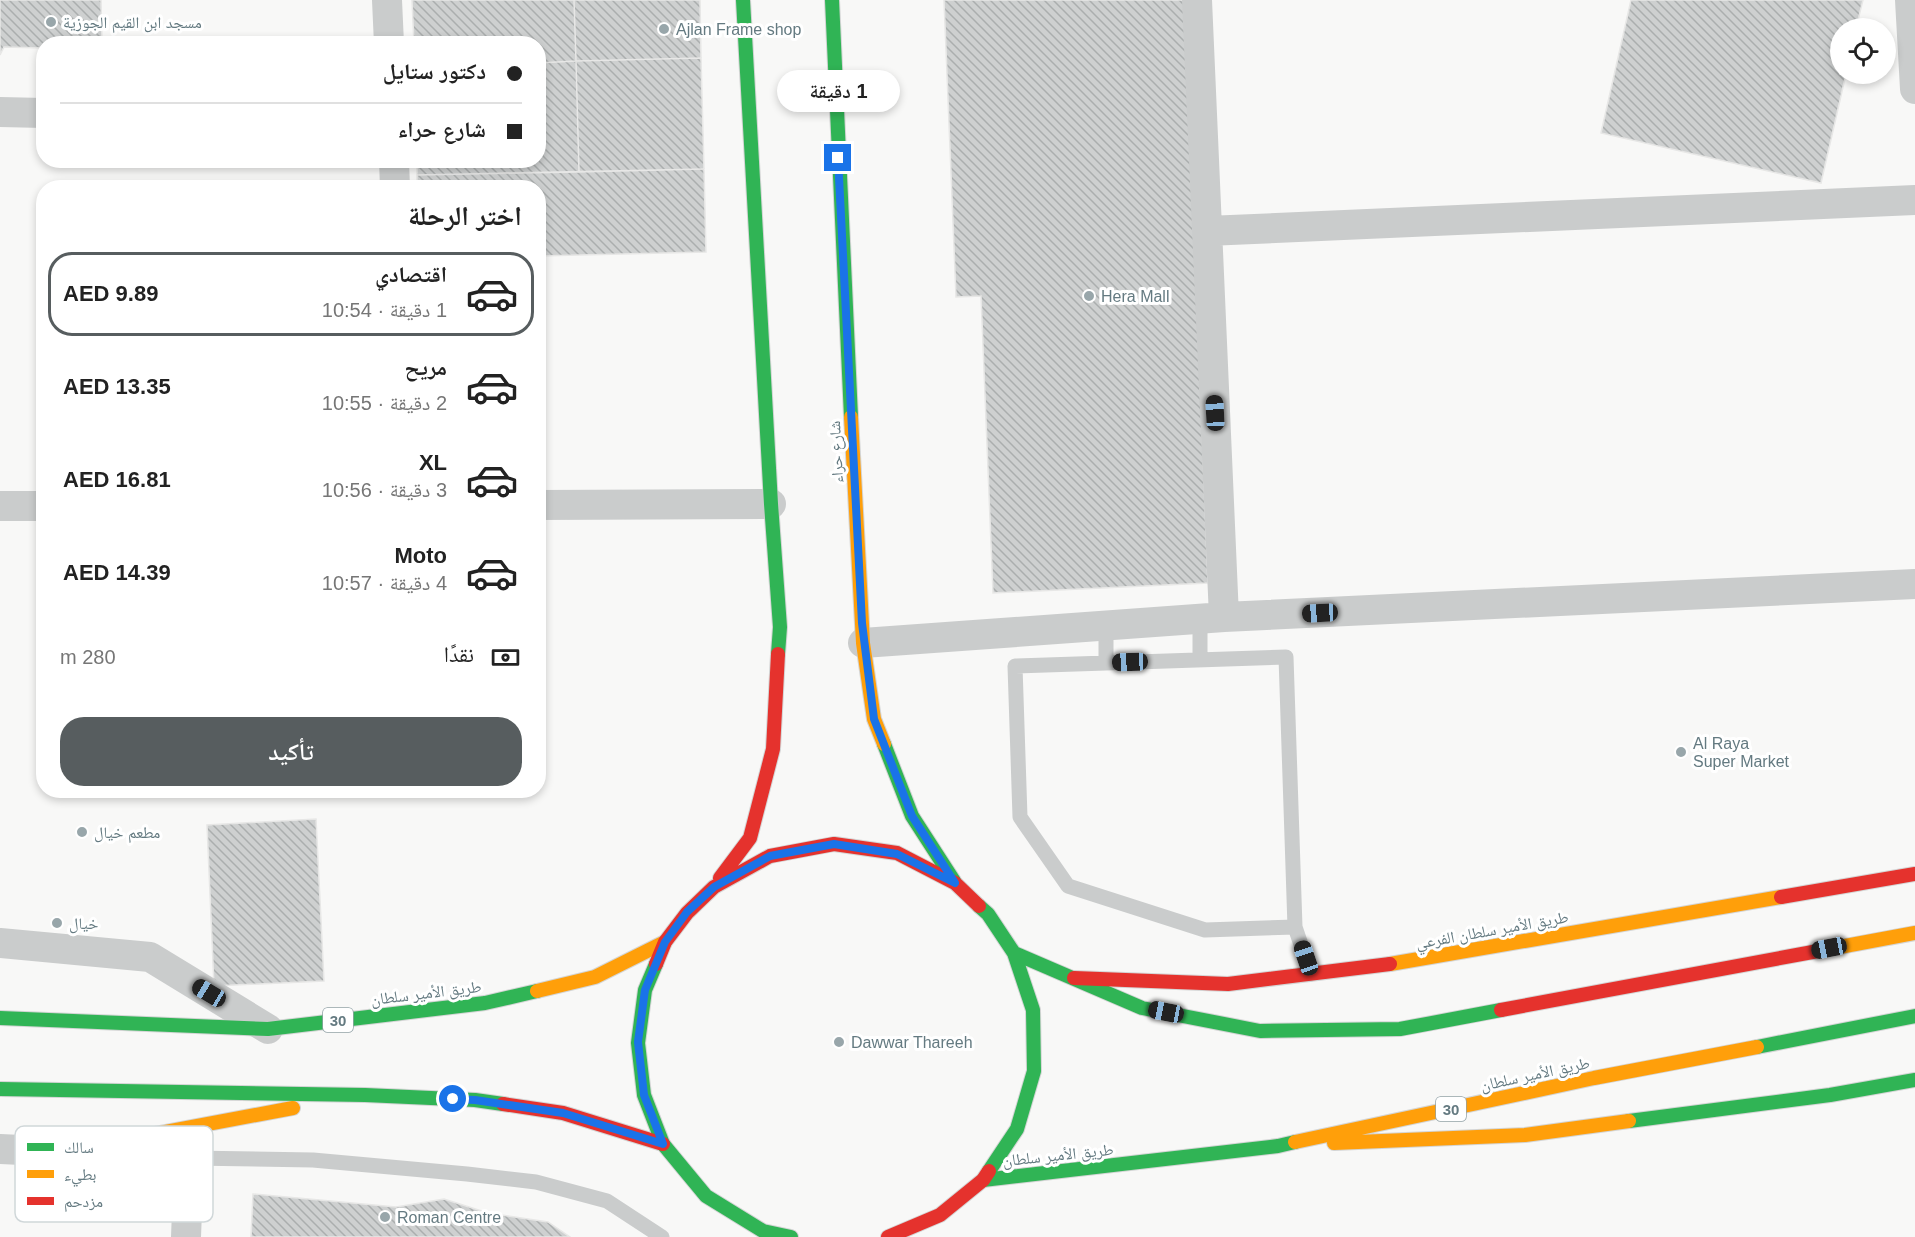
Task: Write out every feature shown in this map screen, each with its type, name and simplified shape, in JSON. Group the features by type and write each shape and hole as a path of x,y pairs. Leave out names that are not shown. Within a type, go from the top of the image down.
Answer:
{"main road":[{"path":"743,0 780,627 773,748 750,838 714,887 687,912 665,942 645,990 638,1042 644,1095 663,1144 706,1196 765,1234 790,1237"},
{"name":"شارع حراء","path":"832,0 863,643 874,719 907,806 955,883"},
{"path":"714,887 770,856 834,844 897,854 955,883 988,914 1014,953 1033,1010 1034,1071 1017,1129 983,1180 940,1215 888,1237"},
{"name":"طريق الأمير سلطان الفرعي","path":"1070,978 1228,984 1311,974 1407,961 1915,874"},
{"path":"1014,953 1142,1008 1260,1031 1400,1029 1915,933"},
{"name":"طريق الأمير سلطان","path":"0,1018 268,1029 485,1003 595,977 665,942"},
{"name":"طريق الأمير سلطان","path":"983,1180 1278,1146 1594,1078 1915,1016"},
{"path":"1278,1146 1525,1135 1830,1095 1915,1080"},
{"path":"0,1089 365,1095 475,1100 563,1113 663,1144"},
{"path":"199,1126 365,1095"},
{"path":"931,1237 940,1215"}],"street":[{"path":"387,0 388,36"},
{"path":"1197,0 1207,231 1212,618"},
{"path":"1910,0 1915,89"},
{"path":"0,112 36,113"},
{"path":"1207,231 1915,200"},
{"path":"546,505 771,504"},
{"path":"0,506 36,506"},
{"path":"863,643 1212,618 1915,584"},
{"path":"0,943 150,957 268,1029"},
{"path":"0,1149 15,1150"},
{"path":"186,1237 187,1222"}],"lane":[{"path":"1200,660 1212,618"},
{"path":"1106,626 1106,663"},
{"path":"1295,927 1204,930 1068,886 1020,817 1015,666 1286,657 1295,927 1311,974"},
{"path":"213,1158 313,1160 536,1182 607,1202 662,1237"}],"building":[{"name":"مسجد ابن القيم الجوزية","path":"0,0 101,0 102,36 36,36 36,48 4,47 0,55"},
{"path":"412,0 574,0 576,61 546,63 546,36 414,36"},
{"path":"574,0 700,0 701,58 576,61"},
{"name":"Hera Mall","path":"944,0 1185,0 1208,583 993,593 981,296 956,297"},
{"path":"1631,0 1863,0 1858,18 1830,18 1830,84 1844,84 1821,183 1601,133"},
{"path":"701,58 704,169 579,172 576,61"},
{"path":"576,61 579,172 417,175 417,168 546,168 546,63"},
{"path":"704,169 706,252 546,256 546,180 417,180 417,175"},
{"path":"316,819 324,981 214,986 207,825"},
{"name":"Roman Centre","path":"253,1194 396,1207 444,1199 488,1213 548,1222 570,1237 251,1237"}],"traffic: fast":[{"path":"743,0 780,627 778,654"},
{"path":"832,0 851,417"},
{"path":"884,744 912,816 954,881"},
{"path":"979,906 988,914 1014,953 1033,1010 1034,1071 1017,1129 989,1171"},
{"path":"1014,953 1142,1008 1260,1031 1400,1029 1501,1010"},
{"path":"656,964 645,990 638,1043 644,1095 663,1144 706,1196 763,1231 791,1237"},
{"path":"0,1018 268,1029 485,1003 537,991"},
{"path":"1757,1047 1915,1016"},
{"path":"1629,1121 1830,1095 1915,1080"},
{"path":"0,1089 365,1095 475,1100 503,1104"},
{"path":"983,1180 1278,1146 1295,1142"}],"traffic: slow":[{"path":"851,417 863,643 874,719 884,744"},
{"path":"1390,964 1781,897"},
{"path":"1829,949 1915,933"},
{"path":"537,991 595,977 665,942"},
{"path":"1295,1142 1594,1078 1757,1047"},
{"path":"197,1126 293,1108"},
{"path":"1334,1143 1525,1135 1629,1121"}],"traffic: jam":[{"path":"720,878 750,838 773,749 778,654"},
{"path":"656,964 665,942 687,913 714,887 770,856 834,844 897,853 955,883 979,906"},
{"path":"1781,897 1915,874"},
{"path":"1501,1010 1829,949"},
{"path":"1074,978 1228,984 1390,964"},
{"path":"503,1104 563,1113 663,1144"},
{"path":"888,1237 940,1215 983,1180 989,1171"}],"place":[{"name":"مسجد ابن القيم الجوزية","path":"51,22"},
{"name":"Ajlan Frame shop","path":"664,29"},
{"name":"Hera Mall","path":"1089,296"},
{"name":"Al Raya Super Market","path":"1681,752"},
{"name":"مطعم خيال","path":"82,832"},
{"name":"خيال","path":"57,923"},
{"name":"Dawwar Thareeh","path":"839,1042"},
{"name":"Roman Centre","path":"385,1217"}],"route":[{"path":"453,1099 563,1113 663,1144 644,1095 638,1042 645,990 665,942 687,912 714,887 770,856 834,844 897,854 955,883 912,816 874,719 863,643 838,158"}]}
